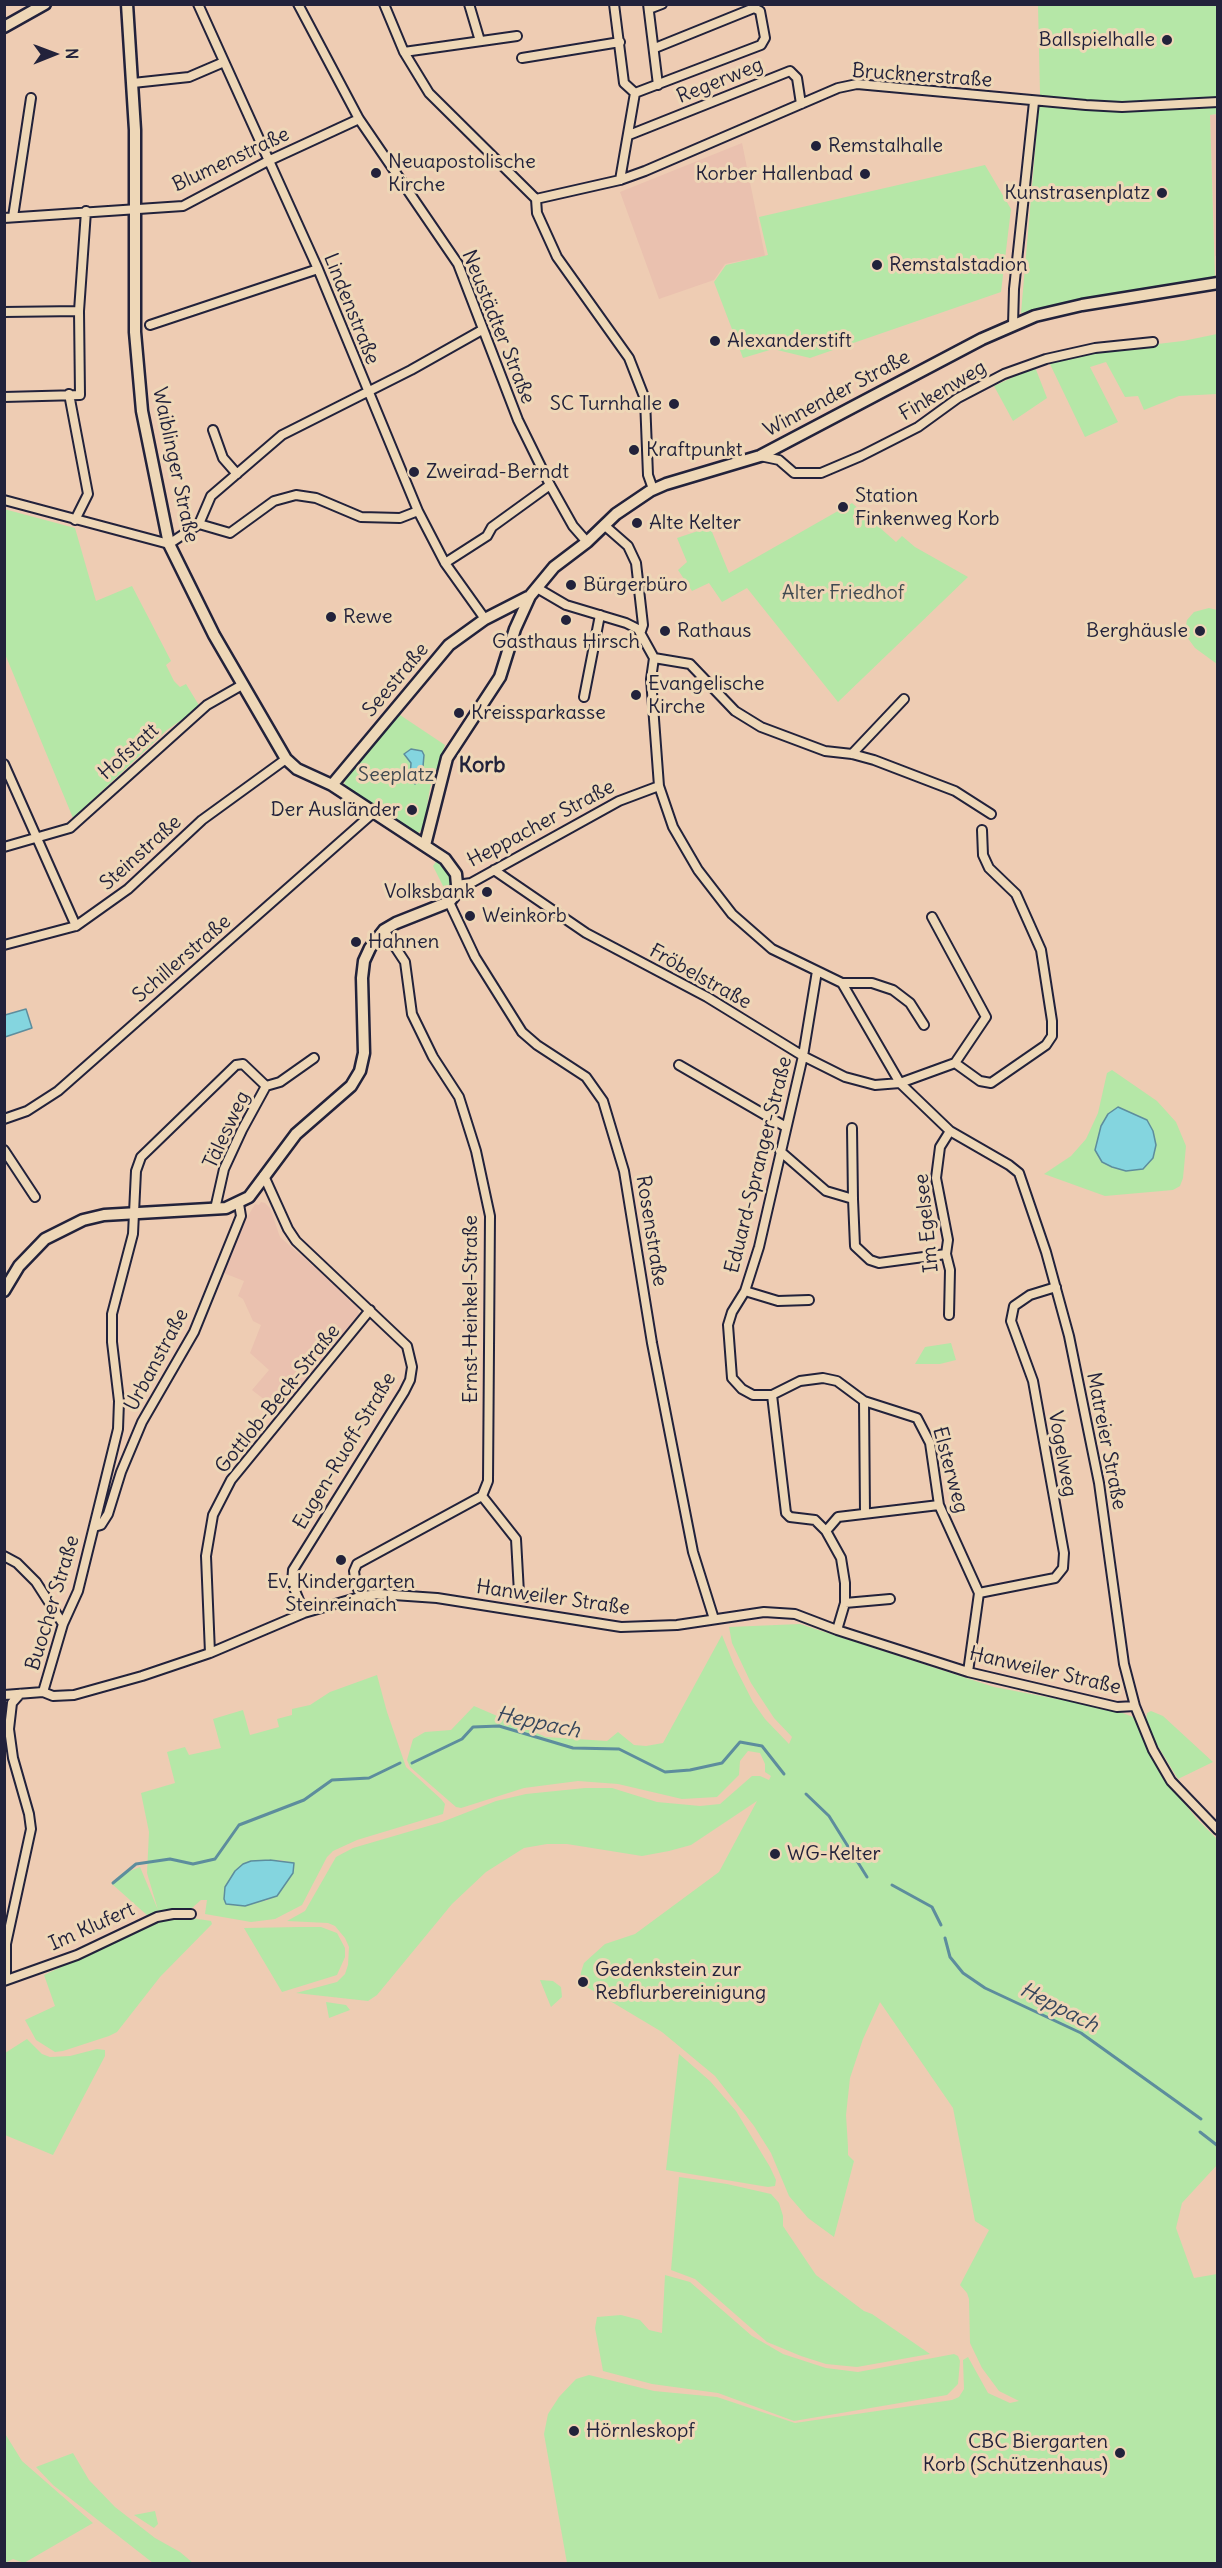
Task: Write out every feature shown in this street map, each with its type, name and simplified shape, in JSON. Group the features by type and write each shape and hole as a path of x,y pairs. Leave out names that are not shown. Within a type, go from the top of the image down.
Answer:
{"street":[{"path":"4,27 45,4"},
{"name":"Waiblinger Straße","path":"127,4 133,83 135,332 142,411 169,544 242,685 286,759 297,769 332,785 424,845 450,865 456,874 457,885"},
{"name":"Lindenstraße","path":"198,4 318,268 418,511 445,563 485,619"},
{"name":"Neustädter Straße","path":"298,4 358,119 458,264 518,420 550,485 573,526 586,542"},
{"path":"384,4 404,52 429,93 536,199 537,213 557,257 629,358 645,399 648,475 653,489"},
{"path":"469,4 480,41"},
{"path":"614,4 624,83 635,93"},
{"path":"658,85 649,7 662,4"},
{"path":"635,93 761,45 765,38 760,11 754,8 655,48"},
{"path":"404,52 517,36"},
{"path":"522,58 620,42"},
{"path":"133,83 189,77 224,62"},
{"name":"Regerweg","path":"629,135 790,71 797,78 801,104"},
{"name":"Brucknerstraße","path":"536,199 620,180 671,161 838,88 857,84 1034,102 1122,107 1218,102"},
{"path":"620,180 635,93"},
{"path":"9,218 31,98"},
{"path":"1013,325 1014,290 1034,102"},
{"name":"Blumenstraße","path":"9,218 183,206 268,161 358,119"},
{"path":"4,397 80,395 79,311 86,211"},
{"path":"150,325 318,268"},
{"name":"Winnender Straße","path":"424,845 447,758 500,677 515,628 533,592 554,567 616,514 653,489 760,456 982,339 1035,316 1179,288 1218,283"},
{"path":"4,312 79,311"},
{"path":"4,500 169,544 199,524 211,495 282,435 367,390 411,370 482,330"},
{"name":"Finkenweg","path":"760,456 779,460 794,473 821,474 918,427 958,398 1004,374 1046,359 1095,348 1153,342"},
{"path":"69,394 88,495 75,520"},
{"path":"213,430 223,458 237,474"},
{"path":"445,563 487,536 492,527 550,485"},
{"path":"199,524 230,533 274,501 296,495 316,498 361,517 400,519 418,511"},
{"path":"604,525 628,546 636,563 643,625 641,631"},
{"path":"533,592 566,605 626,622 641,631 654,658 651,679 659,786 678,836 698,870 732,914 772,949 842,983 872,983 893,990 910,1003 924,1025"},
{"name":"Seestraße","path":"332,785 450,645 485,619 500,613 533,592"},
{"path":"500,613 511,617 515,628"},
{"path":"584,698 600,615"},
{"path":"654,658 690,664 735,711 761,727 825,751 852,754 955,790 991,814"},
{"name":"Hofstatt","path":"4,847 70,828 207,705 242,685"},
{"path":"852,754 904,699"},
{"name":"Steinstraße","path":"4,945 76,926 128,889 202,820 286,759"},
{"path":"4,764 76,926"},
{"name":"Heppacher Straße","path":"448,902 454,896 457,885 471,883 619,801 659,786"},
{"name":"Schillerstraße","path":"4,1119 27,1111 58,1091 373,813"},
{"path":"932,917 986,1017 955,1063 980,1081 990,1083 1046,1045 1052,1036 1052,1021 1041,950 1016,894 989,868 983,855 982,830"},
{"name":"Fröbelstraße","path":"494,870 586,933 707,997 803,1056 845,1077 875,1085 900,1083 955,1063"},
{"path":"4,1291 25,1259 45,1239 62,1229 104,1215 215,1209 239,1204 249,1197 305,1124 351,1086 360,1071 364,1053 362,978 364,961 370,948 384,930 448,902"},
{"name":"Rosenstraße","path":"448,902 475,957 522,1032 537,1045 586,1077 603,1101 624,1171 652,1342 693,1552 714,1619"},
{"name":"Ernst-Heinkel-Straße","path":"384,930 405,962 412,1014 433,1057 459,1097 476,1151 490,1216 488,1481 482,1496"},
{"name":"Eduard-Spranger-Straße","path":"772,1395 753,1395 742,1389 732,1378 728,1324 732,1312 745,1291 759,1247 803,1056 817,971"},
{"path":"842,983 900,1083 950,1131"},
{"name":"Tälesweg","path":"215,1209 224,1169 266,1086 280,1082 314,1058"},
{"name":"Buocher Straße","path":"5,1980 6,1944 31,1829 8,1747 12,1703 20,1694 43,1692 63,1624 78,1591 118,1429 119,1401 112,1342 112,1314 133,1234 136,1171 141,1157 151,1146 236,1065 243,1064 266,1086"},
{"path":"679,1065 786,1127"},
{"path":"852,1128 855,1246 870,1260 879,1263 946,1254"},
{"name":"Matreier Straße","path":"950,1131 1019,1173 1056,1287 1069,1336 1099,1483 1124,1664 1139,1720 1171,1781 1218,1830"},
{"name":"Im Egelsee","path":"949,1315 950,1270 946,1254 948,1240 936,1178 940,1147 950,1131"},
{"path":"4,1150 35,1197"},
{"path":"780,1151 826,1191 853,1199"},
{"name":"Eugen-Ruoff-Straße","path":"264,1176 288,1230 296,1241 407,1346 412,1367 410,1380 404,1392 293,1570 292,1583 304,1613"},
{"name":"Urbanstraße","path":"94,1527 101,1525 108,1514 121,1472 142,1422 194,1332 241,1216 239,1204"},
{"name":"Vogelweg","path":"979,1593 1055,1578 1063,1568 1064,1553 1033,1381 1011,1321 1014,1306 1030,1295 1056,1287"},
{"path":"745,1291 778,1301 809,1300"},
{"name":"Gottlob-Beck-Straße","path":"210,1653 206,1556 213,1515 231,1480 370,1310"},
{"name":"Elsterweg","path":"772,1395 800,1381 823,1378 837,1381 864,1401 917,1418 930,1443 939,1505 979,1593"},
{"path":"772,1395 786,1513 790,1517 815,1520 826,1531 840,1558 845,1583 845,1603 837,1630"},
{"path":"864,1401 865,1513"},
{"path":"363,1596 356,1586 354,1571 357,1563 482,1496 516,1539 519,1593 526,1597"},
{"path":"826,1531 838,1517 939,1505"},
{"path":"4,1556 17,1563 36,1582 63,1624"},
{"path":"968,1672 979,1593"},
{"name":"Hanweiler Straße","path":"43,1692 53,1696 74,1695 210,1653 304,1613 363,1596 380,1594 437,1598 621,1628 677,1625 764,1612 795,1614 837,1630 968,1672 1117,1707 1135,1706"},
{"path":"845,1603 890,1599"},
{"path":"4,1695 20,1694"},
{"name":"Im Klufert","path":"5,1980 77,1955 157,1917 191,1914"}],"shaded area":[{"path":"1218,114 1218,255 1215,256 1210,115"},
{"path":"742,143 765,256 725,264 714,280 659,299 620,192"},
{"path":"261,1202 270,1208 280,1237 346,1295 358,1308 359,1315 283,1414 252,1390 269,1370 250,1353 261,1325 253,1321 243,1299 238,1296 244,1281 221,1272 236,1237 255,1204 259,1205"}],"green space":[{"path":"1038,5 1217,5 1217,114 1210,115 1215,277 1021,313 1040,94"},
{"path":"985,165 1011,209 1001,292 810,358 773,349 743,358 714,282 726,265 768,255 759,217"},
{"path":"1217,334 1217,394 1179,396 1144,410 1138,396 1125,397 1106,362 1090,367 1118,422 1085,437 1049,362 1097,351 1183,341"},
{"path":"1035,367 1047,398 1013,421 994,386"},
{"name":"Alter Friedhof","path":"852,503 896,542 902,536 915,547 968,577 838,702 747,588 722,602 709,583 692,591 678,570 687,562 677,538 710,527 729,573"},
{"path":"4,509 75,528 96,601 132,586 171,661 166,665 174,681 180,687 186,684 200,707 167,730 73,818 5,654"},
{"path":"1209,608 1217,610 1217,664 1195,648 1185,630 1187,620 1194,612"},
{"name":"Seeplatz","path":"400,715 445,745 430,788 427,807 430,808 425,827 417,834 411,833 344,784 349,771"},
{"path":"438,859 452,873 451,895 448,896 433,866"},
{"path":"1112,1070 1157,1101 1176,1122 1186,1146 1183,1178 1180,1186 1173,1190 1105,1196 1044,1174 1071,1156 1086,1139 1098,1113 1107,1073"},
{"path":"951,1343 956,1360 940,1364 915,1364 925,1347"},
{"path":"800,1624 994,1687 1115,1710 1133,1717 1164,1778 1197,1819 1217,1839 1217,2165 1182,2203 1176,2228 1194,2278 1217,2274 1217,2563 567,2563 544,2434 548,2414 559,2397 576,2379 589,2375 654,2391 717,2397 795,2423 952,2400 959,2397 964,2389 963,2360 968,2357 988,2393 1010,2403 1019,2401 999,2391 982,2368 970,2343 969,2299 960,2285 989,2230 975,2221 953,2108 880,2002 863,2039 850,2078 846,2115 848,2155 854,2161 834,2237 808,2218 789,2196 771,2153 754,2126 715,2076 662,2032 580,1983 584,1963 605,1944 635,1934 719,1872 757,1801 691,1845 669,1851 642,1856 567,1844 547,1844 524,1848 486,1872 452,1904 377,1995 368,2001 296,1993 337,1982 345,1974 349,1947 335,1926 328,1923 287,1921 305,1911 336,1857 353,1848 442,1822 496,1801 526,1794 585,1788 612,1788 657,1802 700,1806 720,1804 752,1776 760,1776 769,1780 771,1776 765,1772 765,1764 760,1753 748,1751 740,1761 739,1775 717,1797 682,1799 618,1784 578,1781 524,1788 461,1808 456,1807 410,1767 407,1760 413,1739 425,1732 451,1730 474,1706 546,1737 607,1741 618,1732 634,1745 646,1746 663,1743 722,1635 753,1702 765,1719 789,1744 792,1737 774,1718 751,1683 732,1643 729,1627"},
{"path":"377,1675 406,1767 445,1804 443,1814 357,1840 333,1851 327,1857 302,1905 275,1919 251,1922 205,1914 207,1900 201,1900 192,1908 185,1910 159,1912 148,1916 112,1884 120,1875 140,1867 158,1910 147,1873 149,1832 141,1793 175,1783 167,1752 185,1747 189,1755 221,1748 213,1719 243,1710 250,1735 279,1727 277,1719 292,1715 292,1709 310,1705 330,1692","holes":["280,1860 294,1863 293,1873 277,1896 265,1901 251,1861"]},
{"path":"1151,1711 1163,1716 1213,1762 1178,1779 1156,1743 1146,1721 1147,1713"},
{"path":"176,1916 211,1921 212,1924 160,1977 117,2032 55,2052 36,2040 25,2020 55,2006 44,1975 160,1920"},
{"path":"321,1927 337,1933 345,1948 345,1957 337,1975 282,1992 244,1928"},
{"path":"540,1980 553,1981 561,1987 562,1997 551,2007"},
{"path":"326,2002 346,2005 350,2010 329,2018"},
{"path":"27,2039 42,2054 50,2057 70,2056 97,2049 105,2050 105,2056 53,2155 5,2135 5,2053"},
{"path":"679,2054 710,2081 736,2111 770,2167 776,2180 775,2186 768,2187 666,2170"},
{"path":"679,2177 727,2184 771,2194 779,2203 783,2226 816,2275 864,2311 872,2314 930,2354 857,2367 826,2364 767,2342 695,2279 671,2270"},
{"path":"665,2275 690,2282 752,2336 783,2354 826,2368 858,2372 954,2354 960,2361 958,2384 947,2395 794,2421 718,2393 652,2384 603,2371 595,2328 597,2317 621,2315 640,2320 649,2330 662,2333"},
{"path":"4,2432 22,2461 93,2523 24,2563 13,2559 5,2563"},
{"path":"73,2453 89,2480 115,2507 155,2538 180,2552 193,2563 153,2563 53,2485 36,2467"},
{"path":"155,2511 158,2524 154,2528 134,2515"}],"water":[{"path":"411,749 422,751 424,755 422,778 415,784 410,778 411,763 404,754"},
{"path":"26,1009 32,1028 5,1037 5,1015"},
{"path":"1118,1107 1147,1120 1153,1131 1156,1145 1153,1158 1143,1169 1126,1171 1112,1167 1102,1162 1095,1150 1101,1126 1108,1114"},
{"path":"270,1860 294,1863 293,1873 277,1896 245,1906 226,1904 225,1887 235,1871 251,1861"}],"waterway":[{"name":"Heppach","path":"412,1763 462,1739 473,1727 499,1726 573,1748 619,1749 665,1772 690,1770 722,1763 740,1742 762,1746 784,1774"},
{"name":"Heppach","path":"113,1883 136,1864 170,1859 193,1864 215,1859 239,1825 304,1800 332,1780 369,1778 400,1763"},
{"name":"Heppach","path":"806,1794 829,1816 867,1877"},
{"name":"Heppach","path":"892,1885 932,1907 941,1925"},
{"name":"Heppach","path":"945,1938 950,1957 963,1973 985,1988 1081,2033 1201,2119"},
{"path":"1200,2132 1218,2146"}],"place":[{"name":"Ballspielhalle","path":"1167,40"},
{"name":"Remstalhalle","path":"816,146"},
{"name":"Neuapostolische Kirche","path":"376,173"},
{"name":"Korber Hallenbad","path":"865,174"},
{"name":"Kunstrasenplatz","path":"1162,193"},
{"name":"Remstalstadion","path":"877,265"},
{"name":"Alexanderstift","path":"715,341"},
{"name":"SC Turnhalle","path":"674,404"},
{"name":"Kraftpunkt","path":"634,450"},
{"name":"Zweirad-Berndt","path":"414,472"},
{"name":"Station Finkenweg Korb","path":"843,507"},
{"name":"Alte Kelter","path":"637,523"},
{"name":"Bürgerbüro","path":"571,585"},
{"name":"Rewe","path":"331,617"},
{"name":"Gasthaus Hirsch","path":"566,620"},
{"name":"Rathaus","path":"665,631"},
{"name":"Berghäusle","path":"1200,631"},
{"name":"Evangelische Kirche","path":"636,695"},
{"name":"Kreissparkasse","path":"459,713"},
{"name":"Der Ausländer","path":"412,810"},
{"name":"Volksbank","path":"487,892"},
{"name":"Weinkorb","path":"470,916"},
{"name":"Hahnen","path":"356,942"},
{"name":"Ev. Kindergarten Steinreinach","path":"341,1560"},
{"name":"WG-Kelter","path":"775,1854"},
{"name":"Gedenkstein zur Rebflurbereinigung","path":"583,1982"},
{"name":"Hörnleskopf","path":"574,2431"},
{"name":"CBC Biergarten Korb (Schützenhaus)","path":"1120,2453"}],"district":[{"name":"Korb","path":"482,766"}]}
